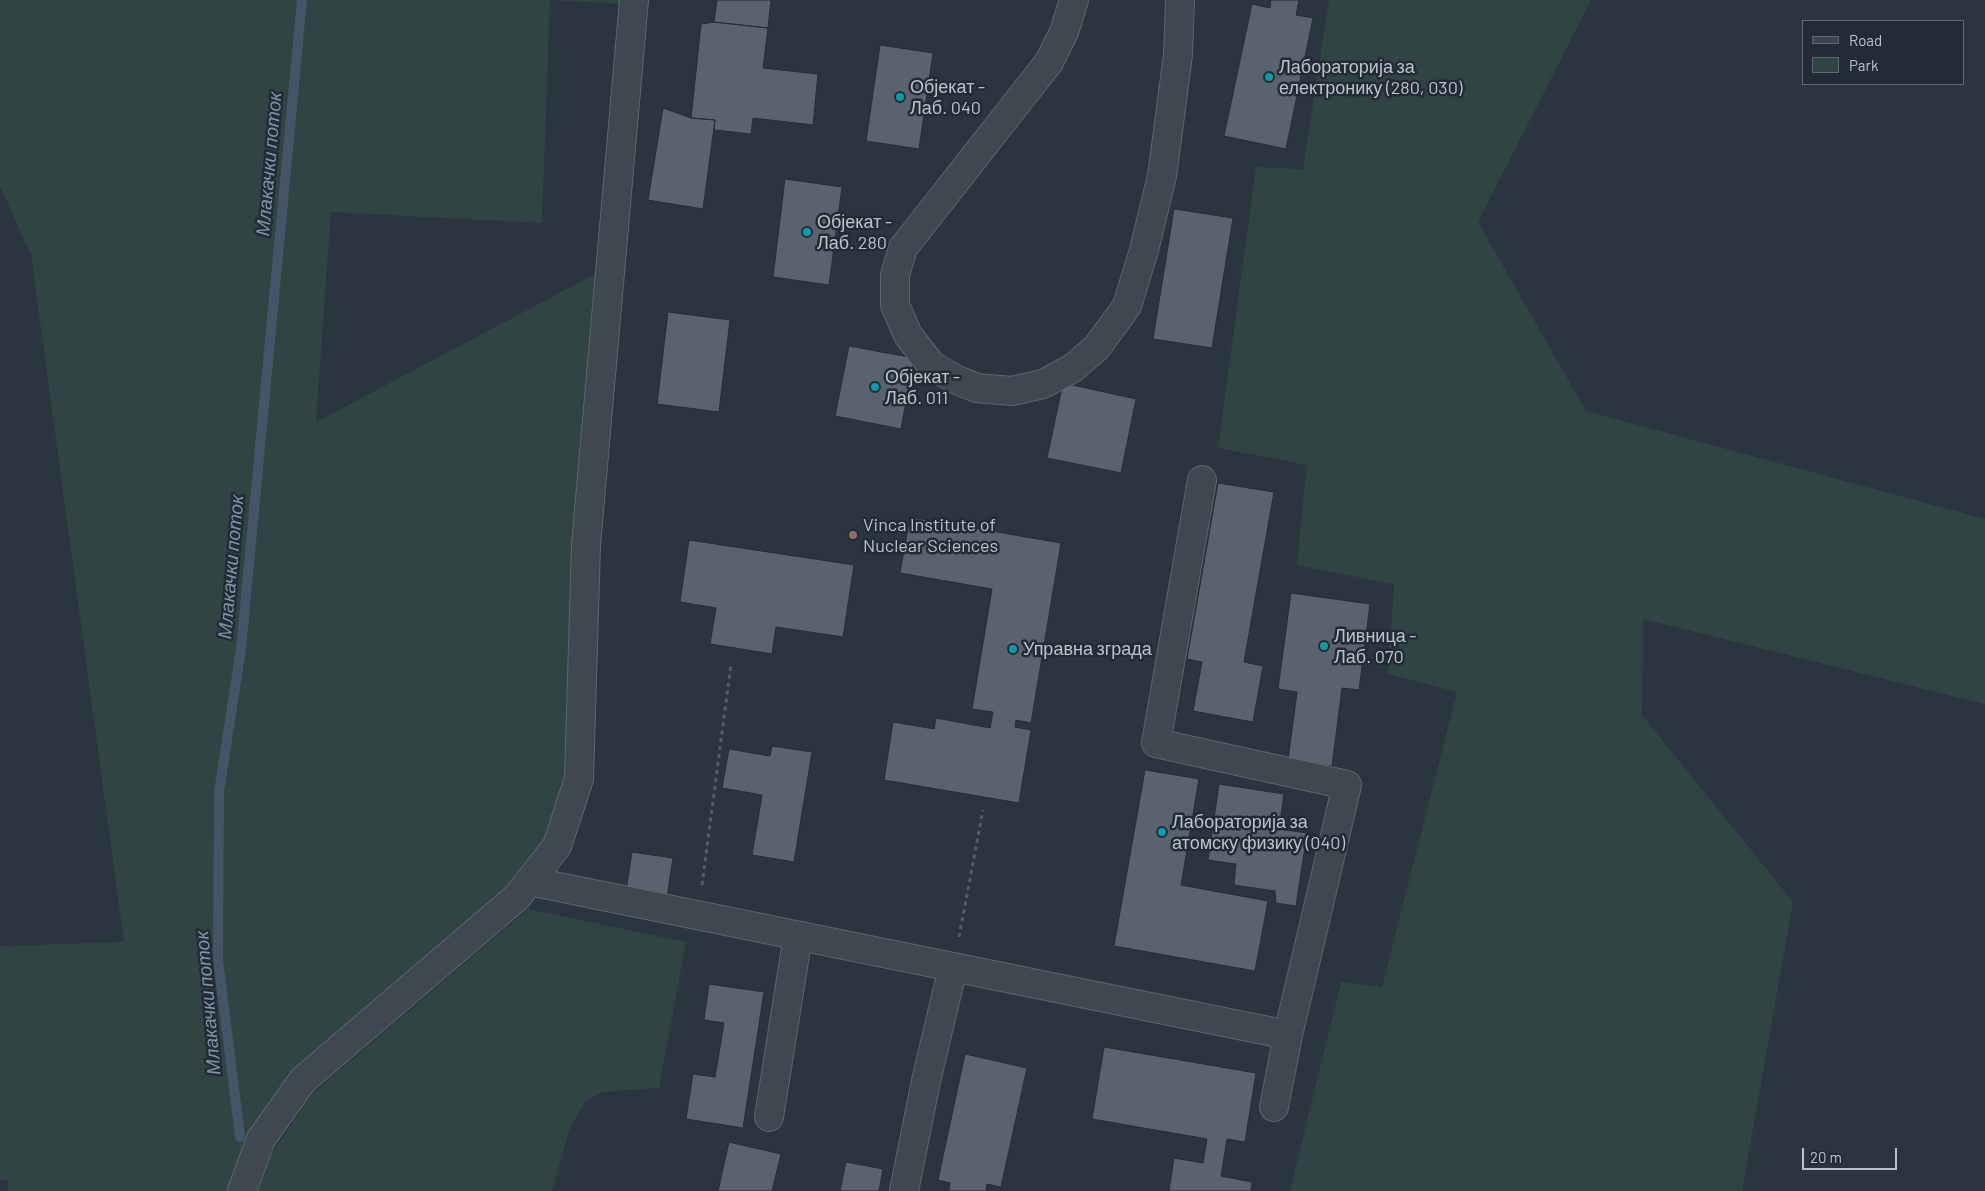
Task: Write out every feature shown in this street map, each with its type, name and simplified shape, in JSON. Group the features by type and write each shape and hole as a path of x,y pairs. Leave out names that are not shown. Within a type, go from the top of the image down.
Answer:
{"street":[{"path":"242,1191 261,1139 302,1080 517,897 557,846 579,779 586,545 634,0"},
{"path":"1074,0 1064,32 1049,62 903,248 896,275 895,304 908,335 932,366 956,380 977,388 1012,391 1043,384 1072,368 1097,347 1127,306 1144,250 1162,176 1178,55 1180,0"},
{"path":"1202,480 1156,743 1347,785 1288,1035 1274,1107"},
{"path":"529,881 1288,1035"},
{"path":"768,1117 798,936"},
{"path":"904,1191 926,1081 953,967"}],"path":[{"path":"698,915 731,664"},
{"path":"953,967 983,810"}],"green space":[{"path":"0,0 550,0 542,223 331,212 316,422 601,271 568,780 546,847 518,882 292,1080 232,1191 8,1191 8,1180 0,1180 0,946 124,942 31,255 0,186"},
{"path":"550,0 624,0 623,4"},
{"path":"1329,0 1591,0 1478,222 1586,411 1985,519 1985,704 1643,619 1642,715 1793,902 1742,1191 1290,1191 1341,982 1382,987 1457,692 1388,674 1394,584 1297,565 1307,465 1218,448 1256,167 1303,169"},
{"path":"528,909 686,942 659,1088 602,1092 584,1103 570,1128 552,1191 258,1191 273,1151 314,1092"}],"building":[{"path":"717,0 771,0 768,28 714,22"},
{"name":"Лабораторија за електронику (280, 030)","path":"1271,0 1299,0 1296,15 1313,18 1286,149 1224,136 1252,4 1270,8"},
{"path":"714,22 768,28 763,68 818,74 813,125 753,118 751,134 714,130 715,120 691,118 701,24"},
{"name":"Објекат - Лаб. 040","path":"880,45 933,53 919,149 866,141"},
{"path":"663,108 691,118 715,120 703,209 648,200"},
{"name":"Објекат - Лаб. 280","path":"785,179 842,187 829,285 773,277"},
{"path":"1174,209 1233,218 1212,348 1153,339"},
{"path":"668,312 730,320 719,412 657,404"},
{"name":"Објекат - Лаб. 011","path":"849,346 914,358 901,429 835,416"},
{"path":"1063,383 1136,399 1121,473 1047,458"},
{"path":"1218,483 1274,492 1244,662 1263,666 1253,722 1193,711 1202,662 1187,659"},
{"name":"Управна зграда","path":"910,517 1061,543 1031,723 1016,720 1015,727 1031,730 1019,803 884,780 893,722 934,729 936,718 990,728 993,712 972,709 992,589 900,573"},
{"path":"689,540 854,565 843,637 776,627 772,654 710,644 716,608 680,602"},
{"name":"Ливница - Лаб. 070","path":"1291,593 1370,604 1359,690 1342,688 1332,766 1288,760 1297,692 1278,689"},
{"path":"772,746 812,752 794,862 752,855 762,795 722,788 729,749 770,756"},
{"name":"Лабораторија за атомску физику (040)","path":"1145,770 1199,779 1181,885 1268,901 1255,971 1114,946"},
{"path":"1219,784 1284,794 1279,829 1307,833 1296,906 1276,903 1275,891 1234,885 1236,864 1208,860"},
{"path":"632,852 673,858 667,897 626,891"},
{"path":"709,984 764,992 743,1128 686,1119 693,1074 715,1077 724,1023 704,1020"},
{"path":"1104,1047 1256,1073 1245,1142 1227,1139 1221,1176 1252,1182 1251,1191 1169,1191 1174,1158 1203,1163 1207,1139 1092,1119"},
{"path":"965,1054 1027,1068 1001,1187 987,1184 986,1191 949,1191 950,1183 938,1180"},
{"path":"729,1142 781,1154 772,1191 718,1191"},
{"path":"846,1162 883,1169 879,1191 840,1191"}],"waterway":[{"name":"Млакачки поток","path":"240,1137 218,959 219,792 241,649 302,0"}],"place":[{"name":"Лабораторија за електронику (280, 030)","path":"1269,77"},
{"name":"Објекат - Лаб. 040","path":"900,97"},
{"name":"Објекат - Лаб. 280","path":"807,232"},
{"name":"Објекат - Лаб. 011","path":"875,387"},
{"name":"Vinca Institute of Nuclear Sciences","path":"853,535"},
{"name":"Ливница - Лаб. 070","path":"1324,646"},
{"name":"Управна зграда","path":"1013,649"},
{"name":"Лабораторија за атомску физику (040)","path":"1162,832"}]}
